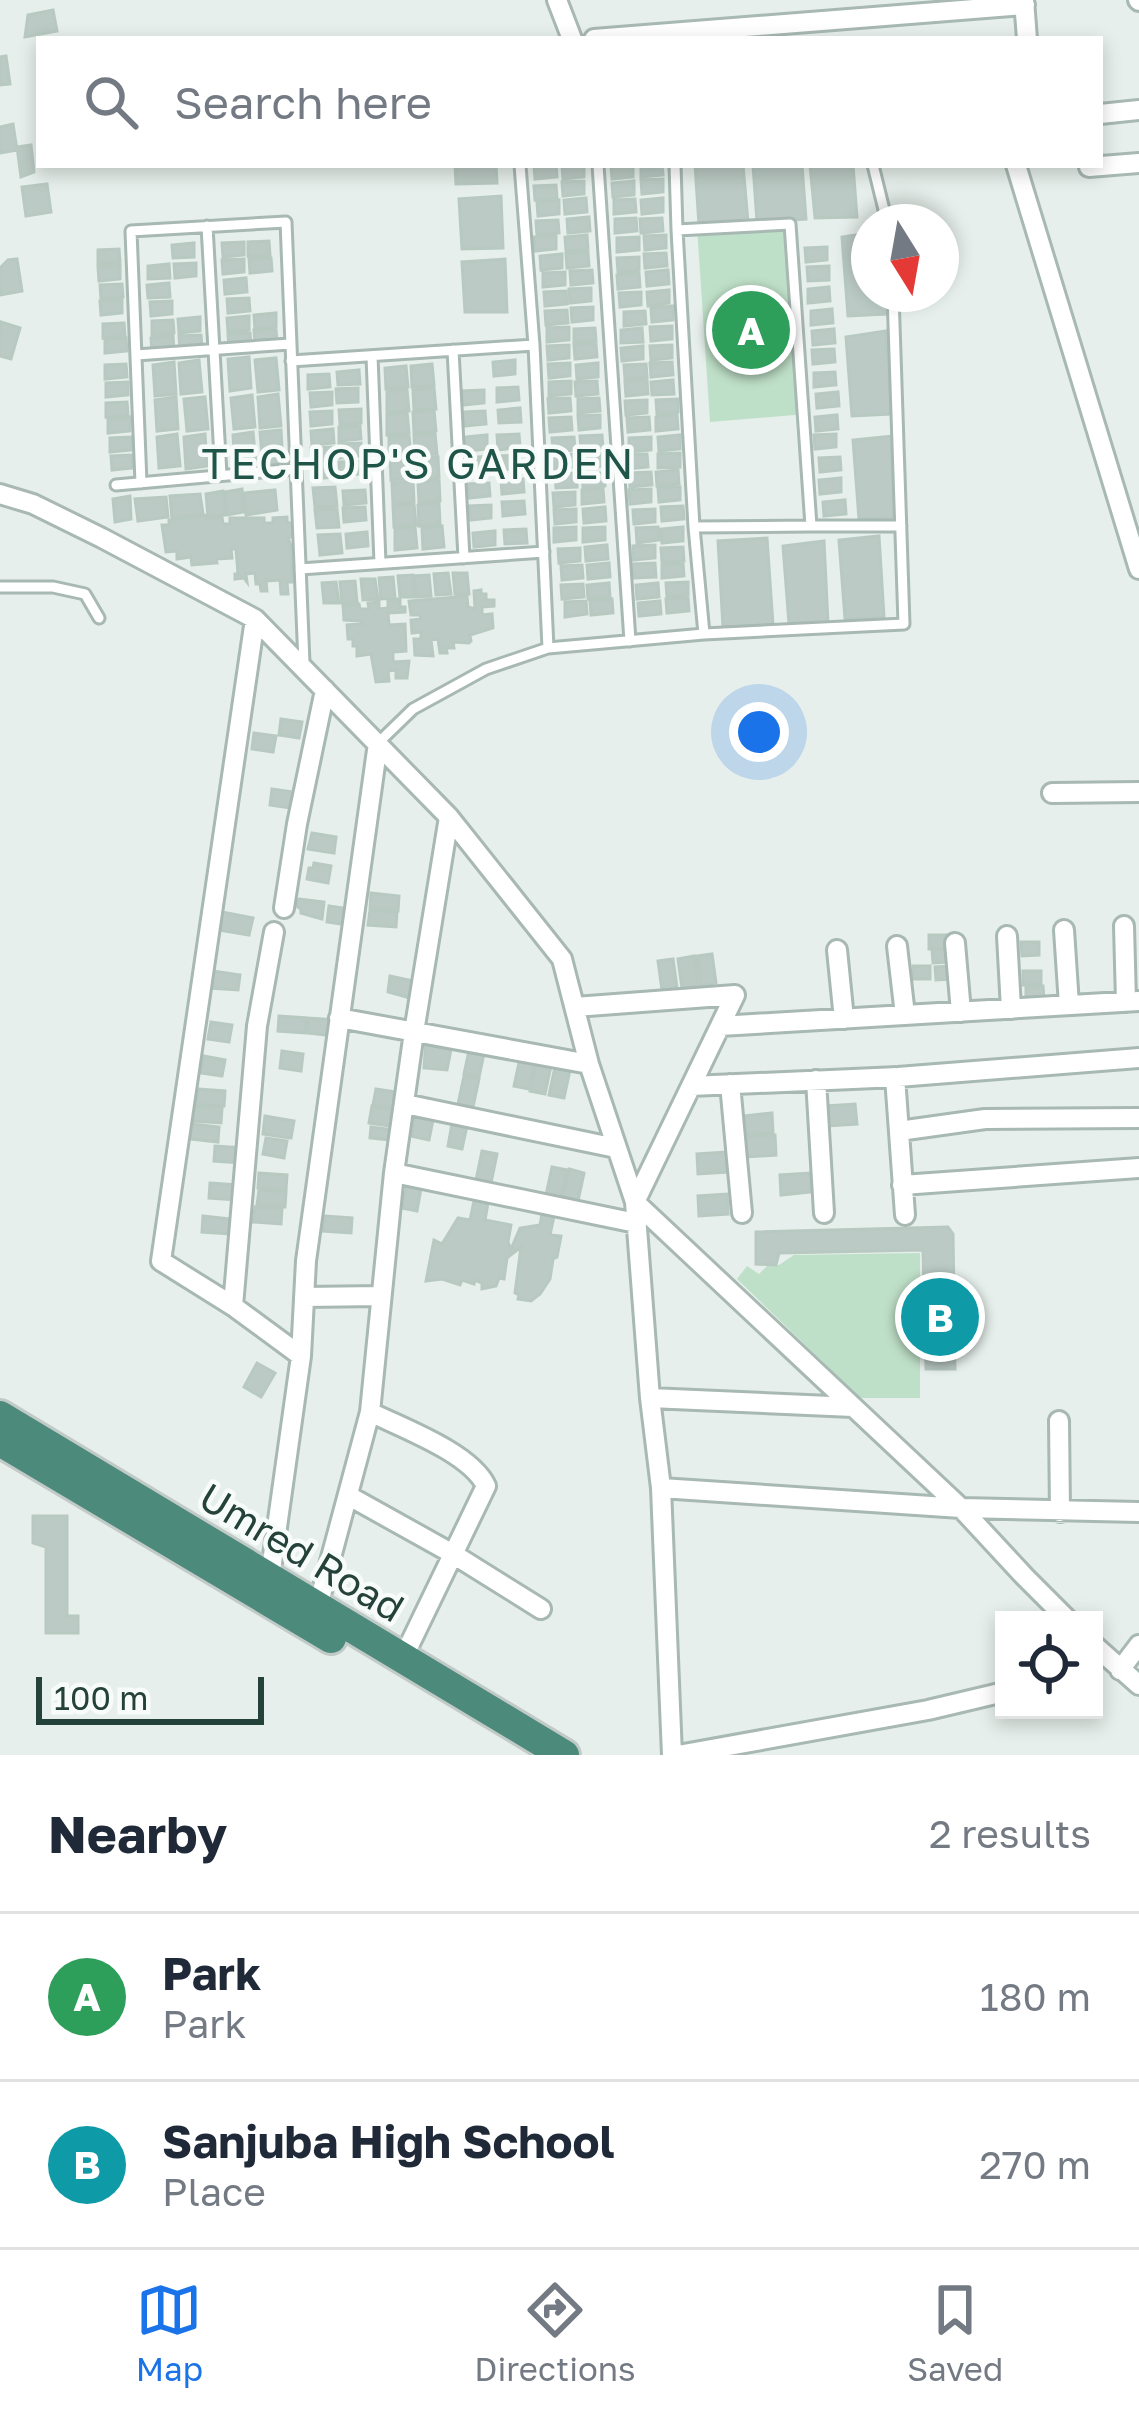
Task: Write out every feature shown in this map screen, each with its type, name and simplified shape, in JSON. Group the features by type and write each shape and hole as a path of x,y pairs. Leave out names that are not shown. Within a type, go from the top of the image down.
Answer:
{"highway":[{"name":"Umred Road","path":"0,1416 564,1755"},
{"path":"0,1441 526,1755"}],"street":[{"path":"557,0 571,36"},
{"path":"629,36 1025,2 1027,36"},
{"path":"1103,114 1139,110"},
{"path":"1103,166 1139,164"},
{"path":"1017,168 1139,569"},
{"path":"0,494 33,504 255,619 449,817 562,959 589,1064 634,1202 662,1488 675,1755 995,1695"},
{"path":"255,619 161,1261 301,1356"},
{"path":"284,908 325,690"},
{"path":"270,1577 301,1356 306,1261 378,743"},
{"path":"1052,793 1139,792"},
{"path":"318,1606 370,1412 394,1173 449,817"},
{"path":"720,1026 1132,1001 1124,926"},
{"path":"1064,931 1069,1005"},
{"path":"233,1306 256,1026 274,932"},
{"path":"1007,936 1011,1009"},
{"path":"955,943 961,1012"},
{"path":"897,946 904,1015"},
{"path":"837,950 844,1019"},
{"path":"574,1007 735,995 634,1202"},
{"path":"339,1018 589,1064"},
{"path":"691,1086 895,1077 1139,1058"},
{"path":"895,1077 905,1215"},
{"path":"816,1080 824,1213"},
{"path":"730,1084 742,1214"},
{"path":"405,1104 616,1148"},
{"path":"898,1131 985,1119 1139,1118"},
{"path":"902,1185 1139,1168"},
{"path":"394,1173 636,1222"},
{"path":"634,1202 961,1508 1059,1611"},
{"path":"304,1298 380,1296"},
{"path":"650,1398 854,1407"},
{"path":"370,1412 436,1442 482,1476 486,1486 403,1658"},
{"path":"1059,1421 1060,1511"},
{"path":"662,1488 961,1508 1139,1512"},
{"path":"349,1496 541,1609"},
{"path":"1120,1670 1139,1645"},
{"path":"1103,1654 1139,1685"}],"lane":[{"path":"520,168 548,648"},
{"path":"598,168 630,641"},
{"path":"675,168 704,634"},
{"path":"875,168 883,204"},
{"path":"141,482 130,230 286,222 304,668"},
{"path":"677,230 790,224 811,526"},
{"path":"207,226 221,475"},
{"path":"378,743 412,709 486,669 548,648 904,624 894,312"},
{"path":"136,355 290,344"},
{"path":"291,361 534,345"},
{"path":"453,350 464,558"},
{"path":"372,356 380,563"},
{"path":"116,485 295,469"},
{"path":"694,527 901,526"},
{"path":"300,569 544,552"},
{"path":"0,587 53,587 85,594 99,618"}],"green space":[{"path":"790,224 806,414 710,422 697,227"},
{"path":"920,1253 920,1398 860,1398 737,1279 747,1266 759,1274 768,1265 779,1265 794,1255"}],"building":[{"path":"53,10 57,31 25,37 28,15"},
{"path":"6,56 10,84 0,85 0,57"},
{"path":"13,124 17,150 0,153 0,127"},
{"path":"31,145 34,172 21,177 17,147"},
{"path":"455,168 496,168 497,183 456,184"},
{"path":"534,168 556,168 557,177 535,179"},
{"path":"562,168 584,168 584,177 563,179"},
{"path":"611,168 633,168 633,177 612,179"},
{"path":"641,168 662,168 663,175 641,177"},
{"path":"695,168 743,168 748,222 699,225"},
{"path":"753,168 802,168 806,219 757,222"},
{"path":"810,168 853,168 856,204 851,204 851,217 815,218"},
{"path":"663,179 663,192 642,194 641,180"},
{"path":"584,181 584,194 563,196 562,182"},
{"path":"634,181 634,195 613,197 612,183"},
{"path":"47,184 51,212 26,216 22,187"},
{"path":"556,185 557,198 535,200 534,186"},
{"path":"501,196 503,248 462,249 459,199"},
{"path":"586,198 587,212 565,214 564,200"},
{"path":"663,198 663,212 642,214 641,200"},
{"path":"635,199 636,212 614,214 614,200"},
{"path":"559,200 559,214 538,216 537,202"},
{"path":"589,217 590,231 568,233 567,219"},
{"path":"636,218 637,231 615,233 615,219"},
{"path":"662,218 663,231 641,233 640,219"},
{"path":"558,220 559,233 537,235 536,221"},
{"path":"587,235 588,249 566,251 565,237"},
{"path":"666,235 666,248 645,250 644,236"},
{"path":"556,236 556,249 535,251 534,237"},
{"path":"851,236 851,312 887,314 848,316 842,237"},
{"path":"639,237 639,250 617,252 617,238"},
{"path":"269,241 270,255 248,256 248,242"},
{"path":"244,242 244,255 223,257 222,243"},
{"path":"194,243 194,257 173,258 172,245"},
{"path":"827,247 827,260 806,262 805,248"},
{"path":"119,249 120,262 98,264 98,250"},
{"path":"588,252 589,266 567,268 566,254"},
{"path":"666,253 667,266 645,268 644,254"},
{"path":"562,254 562,268 541,270 540,256"},
{"path":"639,257 639,270 618,272 617,258"},
{"path":"271,258 272,271 250,273 249,259"},
{"path":"17,259 22,291 0,295 0,268"},
{"path":"244,259 244,272 223,274 222,260"},
{"path":"505,259 507,312 465,312 462,262"},
{"path":"196,263 196,276 175,278 174,264"},
{"path":"169,264 170,278 148,279 148,266"},
{"path":"120,265 120,279 99,281 98,267"},
{"path":"829,266 829,280 808,281 807,267"},
{"path":"592,270 593,283 571,285 570,271"},
{"path":"668,270 669,284 647,286 646,272"},
{"path":"565,272 565,285 543,287 543,273"},
{"path":"639,273 640,287 618,289 617,275"},
{"path":"246,278 247,292 225,294 224,280"},
{"path":"169,283 170,297 148,298 147,285"},
{"path":"122,284 123,297 101,299 100,285"},
{"path":"829,287 830,301 808,303 808,289"},
{"path":"591,288 591,301 570,303 569,289"},
{"path":"669,290 669,303 648,306 647,292"},
{"path":"566,291 567,304 545,306 544,292"},
{"path":"641,292 641,305 620,307 619,293"},
{"path":"249,298 250,311 228,313 227,299"},
{"path":"122,300 122,313 101,315 100,301"},
{"path":"172,301 172,314 151,316 150,302"},
{"path":"673,306 673,320 652,322 651,308"},
{"path":"593,307 593,320 572,322 571,308"},
{"path":"832,309 833,323 811,325 811,311"},
{"path":"567,310 568,323 546,325 545,311"},
{"path":"645,311 646,324 624,326 624,312"},
{"path":"276,313 276,327 255,329 254,315"},
{"path":"249,316 249,330 228,332 227,318"},
{"path":"200,317 200,331 179,333 178,319"},
{"path":"173,320 174,333 152,335 152,321"},
{"path":"1,322 20,328 11,359 0,356"},
{"path":"124,323 125,336 103,338 103,324"},
{"path":"672,326 672,339 651,341 650,327"},
{"path":"569,327 569,340 547,342 547,328"},
{"path":"595,328 596,341 574,343 574,329"},
{"path":"642,328 643,342 621,343 621,330"},
{"path":"276,329 277,342 255,344 254,330"},
{"path":"834,329 835,343 813,345 812,331"},
{"path":"886,331 891,414 852,416 846,337"},
{"path":"250,333 251,346 229,348 228,334"},
{"path":"201,335 202,348 180,350 179,336"},
{"path":"173,336 174,350 152,352 151,338"},
{"path":"126,338 127,351 105,353 105,339"},
{"path":"596,344 597,357 575,359 574,345"},
{"path":"569,345 569,358 548,360 547,346"},
{"path":"672,345 672,358 651,360 650,346"},
{"path":"643,346 643,359 622,361 621,348"},
{"path":"834,349 835,362 813,364 812,350"},
{"path":"249,357 251,388 230,391 228,359"},
{"path":"276,358 279,390 258,392 255,360"},
{"path":"199,360 202,392 181,394 179,363"},
{"path":"515,360 515,374 494,376 493,362"},
{"path":"174,362 176,394 155,396 153,365"},
{"path":"672,362 673,375 651,377 650,363"},
{"path":"570,363 570,376 549,378 548,364"},
{"path":"598,363 598,377 577,379 576,365"},
{"path":"126,364 127,377 105,379 105,365"},
{"path":"432,364 434,385 412,387 411,366"},
{"path":"646,364 647,377 625,379 624,365"},
{"path":"406,366 408,387 386,389 385,368"},
{"path":"359,370 360,384 338,385 337,372"},
{"path":"835,372 836,385 814,387 814,373"},
{"path":"329,374 330,387 308,389 308,375"},
{"path":"647,380 648,394 626,396 625,382"},
{"path":"673,380 674,394 652,395 651,382"},
{"path":"571,381 571,394 549,396 549,382"},
{"path":"597,381 598,394 576,396 575,382"},
{"path":"128,382 128,395 106,397 106,383"},
{"path":"518,387 519,400 497,402 497,388"},
{"path":"358,388 358,402 337,403 336,389"},
{"path":"434,388 436,409 414,410 413,390"},
{"path":"407,390 409,411 387,413 387,392"},
{"path":"484,390 484,403 463,405 462,391"},
{"path":"332,392 332,405 311,407 310,393"},
{"path":"838,392 839,406 817,408 816,394"},
{"path":"278,394 281,426 260,428 258,397"},
{"path":"252,395 255,427 234,429 231,398"},
{"path":"176,397 178,429 157,431 155,400"},
{"path":"205,397 208,429 187,431 184,399"},
{"path":"570,398 571,411 549,413 548,399"},
{"path":"599,398 600,411 578,413 578,399"},
{"path":"678,399 678,412 657,414 656,400"},
{"path":"647,400 647,413 626,415 625,401"},
{"path":"127,402 128,415 106,417 106,403"},
{"path":"520,408 521,422 499,423 498,410"},
{"path":"361,409 361,423 340,424 339,410"},
{"path":"434,410 436,431 414,433 413,412"},
{"path":"332,411 332,424 311,426 310,412"},
{"path":"485,411 486,424 464,426 464,412"},
{"path":"407,412 409,433 387,435 387,414"},
{"path":"600,415 600,428 579,430 578,416"},
{"path":"677,415 678,429 656,431 656,417"},
{"path":"837,415 838,429 816,431 815,417"},
{"path":"130,417 130,431 108,433 108,419"},
{"path":"571,417 572,430 550,432 549,418"},
{"path":"649,417 650,430 628,432 627,418"},
{"path":"360,426 361,439 339,441 339,427"},
{"path":"333,429 334,443 312,445 311,431"},
{"path":"281,430 283,463 263,467 260,432"},
{"path":"253,432 256,464 235,466 233,435"},
{"path":"435,433 437,454 415,456 414,435"},
{"path":"177,434 180,466 159,468 157,437"},
{"path":"205,434 207,466 186,469 184,437"},
{"path":"519,434 520,447 498,450 497,435"},
{"path":"836,434 836,447 815,449 814,435"},
{"path":"487,435 487,449 466,451 465,437"},
{"path":"602,435 603,448 581,450 580,436"},
{"path":"680,435 680,449 659,451 658,437"},
{"path":"409,436 411,456 389,458 389,437"},
{"path":"894,436 898,518 859,519 853,440"},
{"path":"131,437 132,450 110,452 110,438"},
{"path":"574,437 575,450 553,452 552,438"},
{"path":"651,437 651,450 629,452 629,438"},
{"path":"361,443 362,456 340,458 339,444"},
{"path":"333,447 334,460 312,462 311,448"},
{"path":"603,453 604,466 582,468 582,454"},
{"path":"680,453 680,467 658,468 658,454"},
{"path":"574,454 574,467 552,469 552,455"},
{"path":"647,454 648,467 626,469 626,455"},
{"path":"132,455 133,468 112,470 111,456"},
{"path":"520,455 521,468 499,470 499,456"},
{"path":"489,456 490,470 468,472 468,458"},
{"path":"410,457 412,478 391,480 390,459"},
{"path":"438,457 439,478 418,480 417,459"},
{"path":"840,457 841,470 820,472 819,458"},
{"path":"361,461 361,474 340,476 339,462"},
{"path":"334,463 335,477 313,479 312,465"},
{"path":"678,470 679,484 657,486 656,472"},
{"path":"651,472 652,485 630,487 629,473"},
{"path":"577,473 577,487 556,488 555,474"},
{"path":"604,473 605,486 583,488 582,474"},
{"path":"841,478 841,492 820,494 819,480"},
{"path":"523,479 524,492 502,494 501,480"},
{"path":"439,480 440,501 419,503 418,482"},
{"path":"413,481 414,502 393,504 392,483"},
{"path":"489,483 490,496 469,498 468,484"},
{"path":"335,487 337,506 315,507 313,488"},
{"path":"680,487 680,500 659,502 658,488"},
{"path":"242,489 243,512 227,515 225,492"},
{"path":"603,489 604,502 582,504 582,490"},
{"path":"651,489 651,502 630,504 629,490"},
{"path":"275,490 277,510 246,515 244,493"},
{"path":"365,490 366,503 344,505 343,491"},
{"path":"223,491 225,515 208,517 206,494"},
{"path":"575,492 575,505 554,507 553,493"},
{"path":"200,494 203,514 172,519 170,496"},
{"path":"130,496 131,519 115,522 113,499"},
{"path":"166,497 168,517 138,521 135,499"},
{"path":"845,500 846,514 824,516 823,502"},
{"path":"524,501 525,514 503,516 502,502"},
{"path":"439,503 440,524 419,526 418,505"},
{"path":"414,504 416,525 394,527 393,506"},
{"path":"491,505 491,518 470,520 469,506"},
{"path":"683,506 684,519 662,521 661,507"},
{"path":"365,507 366,520 344,522 343,508"},
{"path":"605,507 606,521 584,523 583,509"},
{"path":"337,509 339,527 317,528 315,510"},
{"path":"576,509 576,522 555,524 554,510"},
{"path":"655,509 655,522 634,524 633,510"},
{"path":"207,515 207,519 222,517 223,524 230,524 230,518 264,518 264,523 273,523 273,518 287,517 293,524 293,536 288,538 292,582 287,582 288,594 281,594 280,580 266,581 267,591 261,591 255,573 246,574 247,582 235,579 236,549 231,549 232,558 192,565 191,557 177,559 177,551 166,552 162,525"},
{"path":"442,526 444,547 423,549 422,528"},
{"path":"415,527 417,548 395,550 395,529"},
{"path":"576,527 576,540 554,542 554,528"},
{"path":"605,527 605,540 583,542 583,528"},
{"path":"658,527 659,540 637,543 636,528"},
{"path":"683,527 683,541 662,543 661,529"},
{"path":"526,529 527,543 505,544 504,530"},
{"path":"495,531 495,545 474,547 473,533"},
{"path":"367,532 368,546 347,548 346,534"},
{"path":"340,534 342,553 320,555 318,535"},
{"path":"879,536 884,617 845,619 839,540"},
{"path":"767,538 773,625 723,627 718,541"},
{"path":"824,541 828,623 789,624 783,546"},
{"path":"607,545 608,559 586,561 585,547"},
{"path":"655,545 655,558 633,560 633,546"},
{"path":"683,547 684,561 662,562 661,548"},
{"path":"580,548 580,561 559,563 558,549"},
{"path":"609,563 610,577 588,579 587,565"},
{"path":"655,563 656,577 634,578 633,564"},
{"path":"683,563 684,576 662,578 662,564"},
{"path":"582,565 583,578 562,580 561,566"},
{"path":"448,573 451,594 436,595 434,574"},
{"path":"453,573 467,573 469,594 455,594"},
{"path":"413,575 415,597 400,597 398,576"},
{"path":"429,575 431,596 416,597 414,576"},
{"path":"393,577 395,598 381,599 379,578"},
{"path":"361,579 375,579 378,599 363,600"},
{"path":"355,581 357,602 342,603 340,582"},
{"path":"336,582 339,603 324,603 322,583"},
{"path":"688,582 688,595 667,597 666,583"},
{"path":"609,583 610,597 588,599 587,585"},
{"path":"658,583 659,597 637,599 636,585"},
{"path":"583,584 584,597 562,599 561,585"},
{"path":"481,590 486,600 494,600 494,606 482,607 482,615 492,614 493,628 470,635 469,643 453,642 454,648 446,648 447,653 440,653 438,639 431,640 433,656 415,655 414,639 421,639 421,632 412,633 411,620 421,619 411,615 409,601 467,596 468,607 475,609 474,591"},
{"path":"688,598 689,611 667,613 666,599"},
{"path":"400,599 405,612 388,613 389,625 405,624 406,651 393,652 393,662 409,661 407,678 396,678 396,670 388,671 389,681 376,682 371,654 357,656 357,646 348,639 347,625 361,621 344,620 343,605 369,609 368,603 379,602 379,609 388,608 388,600"},
{"path":"612,599 613,613 591,615 590,601"},
{"path":"586,601 587,614 565,617 565,602"},
{"path":"660,601 661,614 639,616 638,603"},
{"path":"281,719 302,722 299,738 279,735"},
{"path":"254,733 276,736 273,752 252,749"},
{"path":"272,789 293,792 291,808 270,805"},
{"path":"312,833 336,837 334,853 308,849"},
{"path":"314,863 331,866 328,883 307,879"},
{"path":"371,893 399,896 398,911 370,909"},
{"path":"299,899 324,902 322,919 301,913 296,906"},
{"path":"329,906 350,909 348,925 327,922"},
{"path":"370,910 397,912 396,927 368,925"},
{"path":"222,912 253,918 249,935 219,930"},
{"path":"929,935 946,935 947,948 929,949"},
{"path":"1021,942 1039,942 1039,955 1022,956"},
{"path":"932,949 950,949 950,962 933,963"},
{"path":"712,954 716,983 701,985 697,956"},
{"path":"694,956 698,986 682,988 678,959"},
{"path":"673,959 677,988 662,990 658,961"},
{"path":"913,966 930,966 930,979 913,979"},
{"path":"953,966 953,979 936,980 935,967"},
{"path":"213,971 240,975 238,990 210,988"},
{"path":"1023,971 1041,971 1041,984 1023,985"},
{"path":"390,976 417,982 413,999 388,992"},
{"path":"1026,986 1043,986 1044,999 1026,1000"},
{"path":"279,1016 307,1018 305,1033 278,1031"},
{"path":"308,1018 336,1020 335,1036 307,1033"},
{"path":"211,1022 232,1025 229,1042 208,1039"},
{"path":"426,1040 452,1044 447,1070 424,1068"},
{"path":"470,1046 485,1049 479,1077 464,1074"},
{"path":"282,1051 303,1054 301,1071 280,1068"},
{"path":"204,1056 225,1060 222,1076 201,1073"},
{"path":"520,1058 535,1061 529,1089 514,1086"},
{"path":"536,1063 551,1066 545,1094 530,1091"},
{"path":"555,1067 570,1070 564,1098 549,1095"},
{"path":"464,1076 479,1079 473,1107 458,1104"},
{"path":"198,1089 225,1091 224,1106 196,1104"},
{"path":"376,1089 396,1092 394,1108 373,1105"},
{"path":"855,1104 857,1124 827,1126 826,1106"},
{"path":"194,1106 222,1108 221,1123 193,1121"},
{"path":"372,1106 393,1110 390,1126 369,1123"},
{"path":"416,1112 434,1115 429,1140 411,1136"},
{"path":"772,1113 773,1133 744,1135 743,1116"},
{"path":"265,1116 294,1121 291,1138 263,1134"},
{"path":"453,1118 468,1121 462,1149 448,1146"},
{"path":"192,1124 219,1127 218,1142 190,1139"},
{"path":"371,1127 394,1130 393,1137 370,1138"},
{"path":"775,1135 776,1155 747,1157 746,1137"},
{"path":"266,1138 287,1141 284,1158 263,1154"},
{"path":"215,1146 243,1148 241,1163 214,1161"},
{"path":"482,1151 497,1154 491,1183 476,1180"},
{"path":"726,1152 728,1172 698,1174 697,1154"},
{"path":"552,1167 567,1170 561,1198 546,1195"},
{"path":"569,1169 584,1173 578,1201 563,1198"},
{"path":"259,1173 287,1175 286,1190 258,1188"},
{"path":"810,1173 811,1192 781,1195 780,1175"},
{"path":"408,1180 422,1183 417,1211 402,1208"},
{"path":"210,1183 238,1185 237,1200 209,1198"},
{"path":"259,1190 286,1192 285,1207 257,1205"},
{"path":"727,1194 728,1214 699,1216 698,1196"},
{"path":"474,1201 488,1203 485,1220 511,1225 511,1249 520,1228 540,1225 542,1214 554,1216 550,1235 561,1236 557,1257 550,1279 531,1301 518,1299 515,1293 521,1247 507,1258 504,1279 499,1278 496,1286 482,1289 482,1283 475,1280 474,1284 462,1280 460,1285 442,1279 426,1281 434,1240 442,1244 458,1218 470,1220"},
{"path":"255,1207 282,1209 281,1224 253,1222"},
{"path":"203,1216 231,1219 230,1234 202,1232"},
{"path":"324,1216 352,1218 351,1233 323,1231"},
{"path":"948,1227 953,1234 955,1369 926,1369 923,1250 779,1253 776,1265 756,1264 756,1232"},
{"path":"257,1363 275,1373 261,1397 244,1387"},
{"path":"33,1516 67,1516 67,1616 78,1616 78,1633 46,1633 46,1547 33,1543"}],"place":[{"name":"Park","path":"751,330"},
{"name":"Sanjuba High School","path":"940,1317"}],"district":[{"name":"TECHOP'S GARDEN","path":"419,463"}]}
